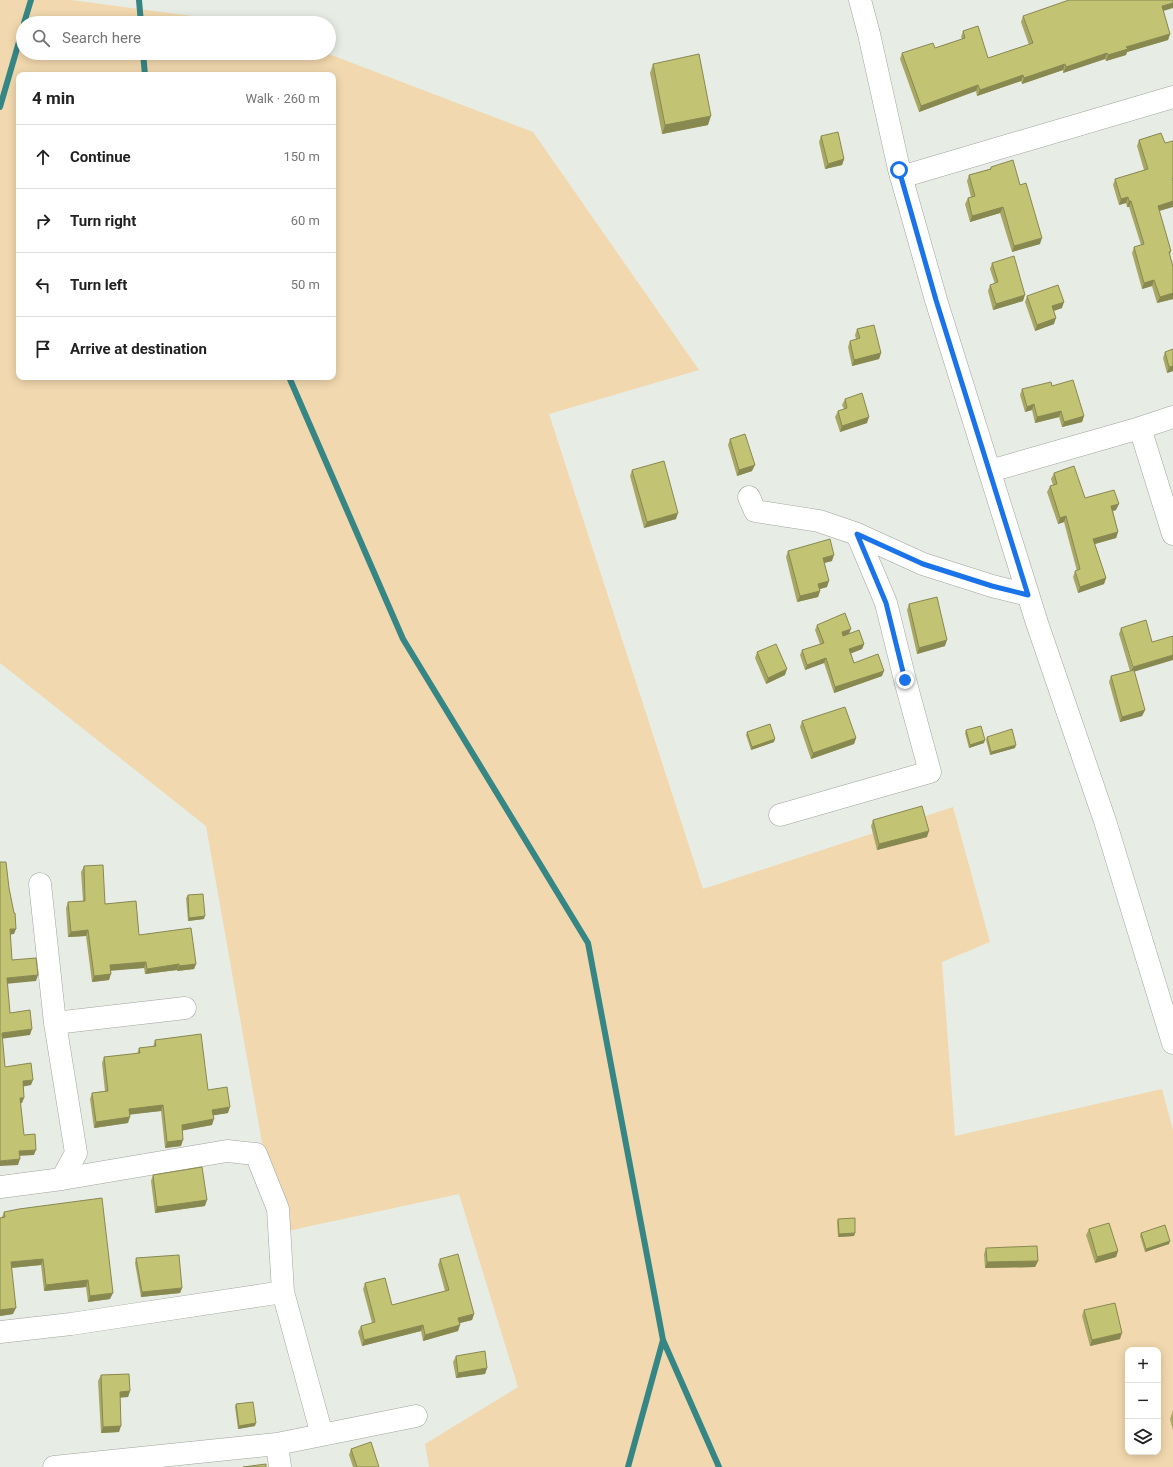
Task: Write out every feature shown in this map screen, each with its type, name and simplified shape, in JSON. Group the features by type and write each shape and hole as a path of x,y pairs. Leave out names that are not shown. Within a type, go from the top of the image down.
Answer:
{"street":[{"path":"860,0 901,177 936,300 1028,595 1105,821 1173,1043"},
{"path":"901,177 1173,97"},
{"path":"990,471 1140,428 1173,417"},
{"path":"1140,428 1173,534"},
{"path":"749,497 755,511 819,521 857,534 923,564 992,586 1028,595"},
{"path":"780,815 930,772 886,603 857,534"},
{"path":"40,884 55,1023 76,1152 62,1179"},
{"path":"55,1023 185,1008"},
{"path":"0,1187 62,1179 227,1151 256,1154 278,1209 284,1292 322,1435"},
{"path":"0,1332 284,1292"},
{"path":"54,1467 277,1444 416,1416"},
{"path":"277,1444 280,1467"}],"shaded area":[{"path":"0,0 71,0 192,16 16,16 16,60 336,60 336,57 533,132 699,370 549,414 703,889 953,807 990,942 942,962 955,1136 1162,1089 1173,1130 1173,1467 429,1467 425,1444 518,1387 459,1194 278,1233 206,826 0,663"}],"building":[{"path":"1069,0 1173,0 1173,3 1162,6 1170,34 1126,47 1128,49 1108,55 1107,53 1066,67 1065,64 1024,78 1023,75 980,90 978,85 921,106 902,53 933,43 935,48 965,38 963,31 978,26 988,58 1033,43 1023,16"},
{"path":"699,54 711,116 665,125 653,64"},
{"path":"838,132 844,159 828,164 821,136"},
{"path":"1161,133 1165,143 1173,141 1173,201 1158,206 1171,251 1169,252 1173,267 1173,293 1160,297 1154,280 1144,283 1134,247 1144,244 1131,201 1129,201 1128,197 1121,199 1115,179 1148,169 1139,140"},
{"path":"1013,160 1020,185 1026,183 1042,238 1014,246 1003,207 972,216 968,198 975,196 969,175 991,169 991,167"},
{"path":"1014,256 1025,295 996,304 990,285 998,282 992,263"},
{"path":"1058,285 1064,302 1052,306 1056,318 1037,325 1027,296"},
{"path":"874,325 881,353 854,360 850,341 860,338 857,329"},
{"path":"1173,349 1173,366 1169,367 1165,352"},
{"path":"1073,380 1084,416 1064,422 1061,411 1037,417 1034,404 1027,407 1022,389 1051,382 1052,386"},
{"path":"862,393 869,417 842,426 838,411 847,408 845,399"},
{"path":"745,434 755,465 739,470 730,439"},
{"path":"664,461 678,513 647,522 632,470"},
{"path":"1074,466 1085,498 1114,490 1119,504 1111,506 1118,532 1093,539 1106,578 1080,587 1075,571 1080,569 1066,516 1060,518 1050,486 1057,484 1054,473"},
{"path":"830,539 834,555 823,558 829,581 818,584 820,591 800,596 788,551"},
{"path":"937,597 947,640 919,648 909,604"},
{"path":"845,613 851,629 842,632 843,636 859,630 864,644 849,649 854,663 878,654 884,671 835,687 826,658 807,665 802,650 824,643 817,625"},
{"path":"1146,620 1152,642 1173,636 1173,655 1133,667 1121,628"},
{"path":"776,644 787,669 768,678 757,652"},
{"path":"1134,670 1145,710 1122,717 1111,676"},
{"path":"845,707 856,738 813,753 802,721"},
{"path":"770,724 775,739 752,747 747,732"},
{"path":"981,726 985,740 970,745 966,730"},
{"path":"1012,729 1016,745 991,752 987,737"},
{"path":"922,806 929,831 879,844 873,820"},
{"path":"0,862 6,862 9,888 15,913 16,929 10,929 12,960 36,958 38,975 7,978 10,1013 30,1010 32,1029 2,1033 5,1067 31,1063 33,1080 23,1081 24,1098 20,1098 24,1135 35,1134 36,1150 19,1151 20,1159 0,1161"},
{"path":"103,865 105,904 136,901 139,935 191,928 196,964 179,966 179,964 147,969 146,962 110,965 111,974 94,976 88,930 71,932 68,902 85,901 84,866"},
{"path":"203,894 205,916 189,918 188,895"},
{"path":"201,1034 208,1090 227,1087 230,1107 212,1110 214,1119 182,1125 183,1140 167,1142 163,1105 129,1109 130,1117 96,1122 92,1093 108,1091 104,1057 140,1053 139,1048 156,1046 155,1040"},
{"path":"202,1167 207,1200 157,1207 153,1175"},
{"path":"102,1198 113,1293 90,1296 88,1280 46,1285 43,1259 11,1262 16,1308 0,1310 0,1218 5,1217 4,1212"},
{"path":"855,1218 855,1233 839,1234 838,1219"},
{"path":"1109,1223 1118,1251 1097,1257 1089,1229"},
{"path":"1165,1225 1170,1241 1146,1249 1141,1233"},
{"path":"1037,1246 1038,1261 987,1262 986,1248"},
{"path":"458,1254 474,1314 458,1318 460,1325 425,1335 423,1325 364,1340 361,1326 375,1322 365,1283 385,1278 392,1305 449,1290 440,1259"},
{"path":"179,1255 182,1288 142,1292 136,1258"},
{"path":"1115,1303 1122,1333 1092,1340 1084,1310"},
{"path":"485,1351 487,1368 458,1373 456,1356"},
{"path":"129,1374 130,1391 120,1392 121,1426 103,1427 101,1375"},
{"path":"253,1402 256,1423 239,1426 236,1404"},
{"path":"371,1442 379,1467 357,1467 351,1449"},
{"path":"266,1464 266,1467 243,1467"}],"waterway":[{"path":"26,16 31,0"},
{"path":"139,0 140,16"},
{"path":"0,107 16,52"},
{"path":"144,60 145,72"},
{"path":"290,380 403,639 588,943 663,1340 719,1467"},
{"path":"628,1467 663,1340"}],"route":[{"path":"899,170 936,300 1028,595 992,586 923,564 857,534 886,603 905,680"}]}
